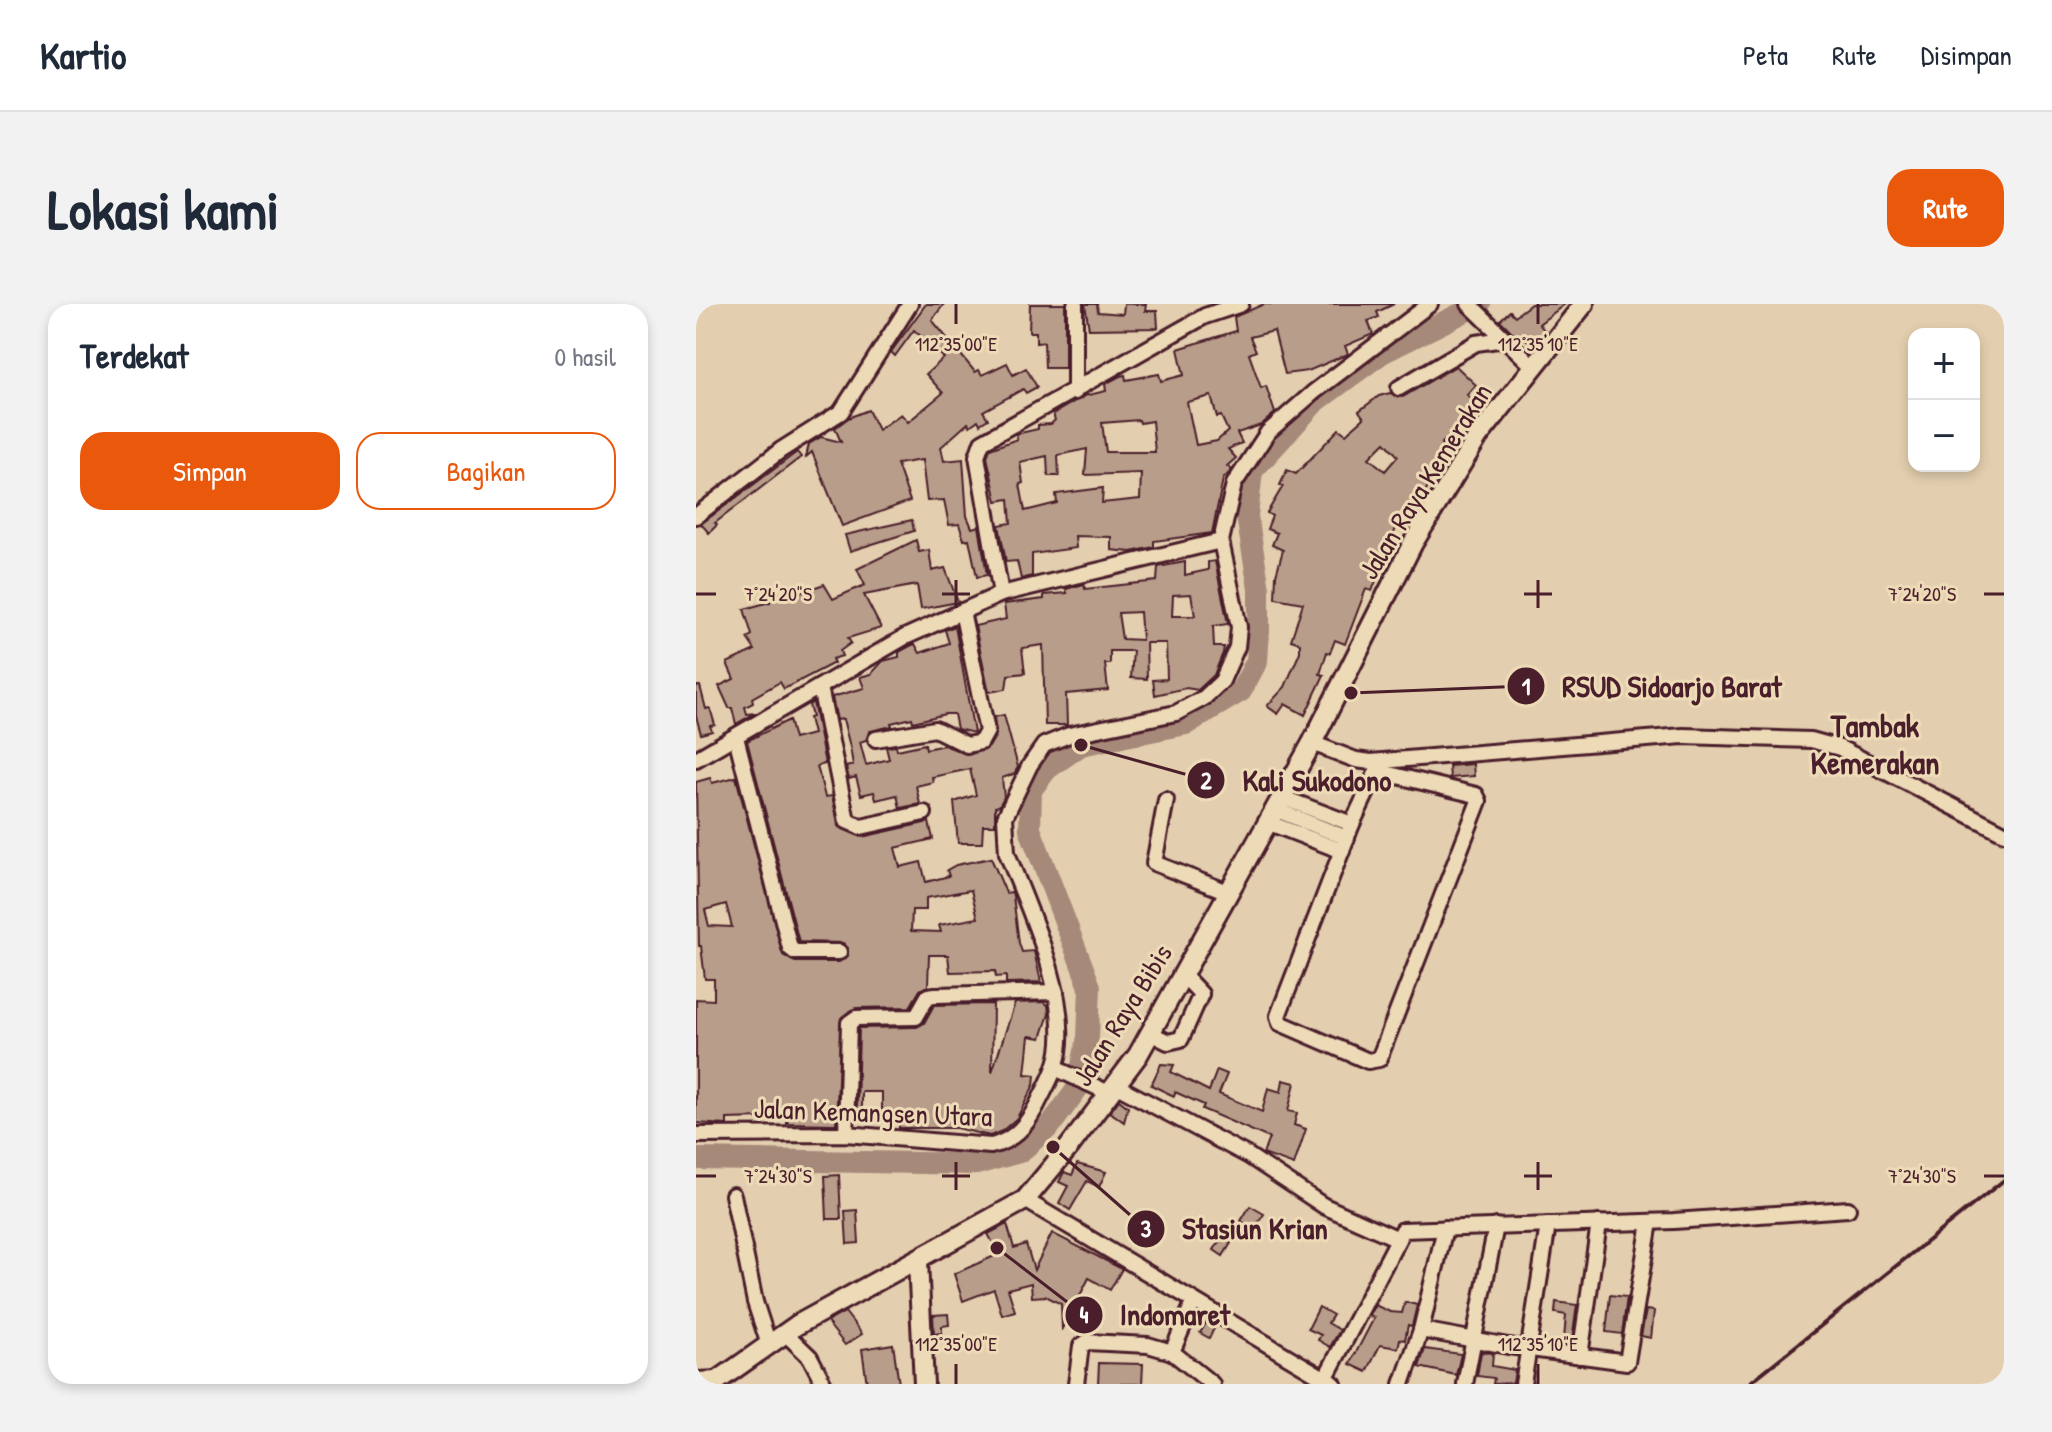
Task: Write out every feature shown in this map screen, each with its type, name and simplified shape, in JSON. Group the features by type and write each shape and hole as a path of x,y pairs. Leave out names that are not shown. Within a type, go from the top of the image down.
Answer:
{"main road":[{"name":"Jalan Raya Kemerakan","path":"1312,743 1413,543 1478,437 1584,304"},
{"name":"Jalan Raya Bibis","path":"716,1381 785,1333 1025,1200 1112,1089 1150,1033 1312,743"},
{"path":"918,1261 924,1384"}],"street":[{"path":"696,516 781,450 841,412 910,304"},
{"path":"1075,304 1075,392"},
{"path":"1001,594 977,448 982,442 1205,316 1241,304"},
{"path":"1469,304 1533,366"},
{"path":"696,759 905,637 1001,594 1221,541 1234,484 1268,432 1426,305"},
{"path":"1399,388 1476,343 1505,339"},
{"name":"Jalan Kemangsen Utara","path":"696,1135 846,1134 991,1146 1004,1143 1031,1117 1058,1069 1062,1017 1007,853 1004,827 1009,806 1044,745 1069,735 1176,713 1215,690 1237,647 1239,614 1221,541"},
{"path":"876,739 935,729 967,745 981,742 987,731 962,611"},
{"path":"820,687 847,821 861,827 924,813"},
{"path":"1312,743 1356,760 1371,762 1683,736 1811,740 1854,754 2004,833"},
{"path":"736,737 790,948 795,952 839,952"},
{"path":"1377,771 1476,795 1479,801 1376,1061 1280,1023 1278,1016 1347,838 1377,771"},
{"path":"1166,800 1154,863 1228,892"},
{"path":"1274,809 1347,838"},
{"path":"1274,809 1347,838"},
{"path":"1150,1033 1168,1042 1181,1039 1201,994 1182,974"},
{"path":"846,1134 849,1023 856,1018 916,1017 928,996 935,995 1056,992"},
{"path":"1058,1069 1112,1089 1249,1156 1324,1206 1396,1238"},
{"path":"733,1195 755,1302 769,1345"},
{"path":"1025,1200 1330,1381 1396,1238 1403,1230 1650,1222 1848,1209"},
{"path":"1421,1330 1620,1363 1628,1360 1650,1222"},
{"path":"1580,1356 1599,1223"},
{"path":"1523,1384 1548,1225"},
{"path":"1465,1384 1496,1226"},
{"path":"1402,1384 1421,1330 1445,1228"},
{"path":"1172,1352 1194,1301"},
{"path":"785,1333 810,1357 824,1384"},
{"path":"1076,1384 1081,1346 1087,1342 1148,1345 1172,1352 1212,1384"},
{"path":"696,1380 716,1381"}],"building":[{"path":"926,304 944,304 932,320 975,372 979,370 982,375 1007,363 1013,375 1026,368 1037,387 1026,393 1023,389 983,411 988,419 980,424 978,420 970,426 968,423 941,447 944,461 963,459 967,516 972,528 979,526 987,575 977,577 969,539 964,540 959,524 949,525 944,500 927,501 922,460 897,464 910,501 842,526 812,452 806,457 809,444 821,437 841,442 835,428 848,418 868,410 878,430 901,414 908,422 943,393 926,374 944,358 914,330 895,356 891,352"},
{"path":"1030,304 1065,304 1065,368 1045,368 1044,342 1036,343 1036,332 1029,332"},
{"path":"1085,304 1097,304 1098,312 1123,314 1124,304 1146,304 1145,311 1157,311 1158,328 1089,329"},
{"path":"1264,304 1394,304 1377,312 1379,317 1368,321 1373,334 1345,346 1348,354 1308,371 1285,374 1274,331 1250,337 1256,351 1249,354 1261,388 1266,386 1275,413 1261,425 1237,433 1242,443 1228,449 1236,458 1227,466 1232,470 1223,479 1212,533 1154,541 1154,547 1131,552 1111,550 1111,537 1075,536 1076,548 1032,554 1032,576 1021,579 1017,561 1006,562 999,525 1011,523 1009,499 997,501 987,457 990,449 1017,439 1016,434 1038,429 1038,425 1051,424 1055,420 1053,414 1084,396 1106,391 1105,384 1120,376 1125,375 1126,380 1159,374 1161,381 1184,375 1178,349 1236,331 1234,317","holes":["1211,396 1217,417 1221,416 1228,431 1217,441 1196,445 1187,402","1152,421 1155,452 1106,452 1102,423","1087,449 1085,475 1141,473 1140,499 1102,503 1103,488 1056,494 1057,503 1025,511 1020,462 1047,456 1048,476 1059,476 1058,455"]},
{"path":"1531,304 1565,304 1539,324 1546,332 1531,343 1523,337 1520,340 1500,320 1510,311 1515,316"},
{"path":"1456,366 1476,385 1467,395 1480,407 1441,444 1448,452 1441,459 1444,461 1401,530 1396,528 1372,591 1366,589 1345,644 1335,640 1330,653 1327,652 1320,674 1324,675 1305,715 1285,704 1278,714 1267,706 1285,687 1300,652 1300,643 1291,640 1303,603 1275,598 1276,575 1283,550 1272,545 1277,533 1267,529 1272,516 1267,513 1283,486 1280,485 1287,470 1296,474 1339,429 1346,434 1364,418 1359,411 1379,396 1390,393 1403,397","holes":["1385,442 1398,456 1385,471 1369,458"]},
{"path":"797,452 801,457 715,523 717,525 709,533 701,524"},
{"path":"912,520 914,531 850,551 845,535"},
{"path":"916,540 919,552 929,550 932,571 945,568 958,602 921,609 917,585 864,595 881,628 848,638 851,643 840,651 842,656 832,659 834,663 784,689 780,682 752,698 753,703 745,707 747,714 755,713 736,724 732,708 729,708 719,686 734,679 727,663 755,650 747,638 752,635 744,609 770,602 769,597 781,594 783,599 824,584 833,599 865,585 857,569"},
{"path":"1215,561 1228,624 1213,626 1214,647 1224,647 1223,653 1214,675 1198,690 1186,688 1155,695 1153,680 1167,679 1166,643 1146,643 1147,679 1131,678 1133,651 1110,651 1110,664 1105,664 1108,690 1066,694 1067,725 1045,725 1043,645 1022,648 1025,673 1008,675 1006,689 989,692 975,626 1006,619 1004,604 1044,599 1044,595 1067,593 1066,589 1084,584 1085,589 1157,581 1158,567 1185,562 1185,575 1208,570 1208,562","holes":["1191,594 1195,616 1172,616 1173,595","1140,612 1142,640 1122,639 1118,613"]},
{"path":"955,626 974,733 957,729 954,714 945,714 913,722 912,718 891,723 892,726 870,731 866,740 860,742 866,765 889,759 886,747 896,746 897,750 925,744 926,749 944,745 969,755 989,747 996,735 994,717 1004,715 1018,767 1014,774 1002,778 1004,797 995,807 995,825 983,825 982,843 958,843 954,802 976,795 970,769 932,777 933,782 916,786 920,804 900,808 897,795 876,800 874,792 861,795 856,777 849,779 846,767 853,765 850,747 843,719 837,720 832,697 864,688 860,677 871,674 883,661 899,657 899,652 910,646 915,644 920,653 949,643 945,630"},
{"path":"696,686 700,686 706,709 710,708 715,725 710,726 712,731 701,734 696,716"},
{"path":"813,702 825,764 817,766 825,797 832,796 839,827 862,837 929,822 933,839 895,848 900,867 921,862 926,882 949,876 947,870 956,865 991,858 1006,893 1012,892 1019,943 1022,952 1034,951 1041,982 1006,983 1006,976 996,977 995,971 950,972 948,955 929,955 928,986 920,990 910,1007 856,1008 841,1018 836,1124 787,1123 787,1115 761,1114 761,1118 727,1119 727,1125 696,1123 696,999 714,1000 714,979 705,979 699,946 696,782 710,778 712,783 736,777 783,955 795,962 839,962 848,956 848,948 843,943 799,942 747,741 789,720 794,739 813,734 809,705","holes":["971,890 978,918 939,925 941,932 911,931 912,910 926,910 926,898","726,904 732,927 709,926 705,910"]},
{"path":"1473,764 1474,776 1450,778 1449,766"},
{"path":"1043,1002 1048,1005 1049,1014 1041,1038 1029,1036 1025,1074 1035,1075 1034,1085 1017,1118 1002,1131 990,1136 956,1128 899,1128 899,1111 882,1111 882,1092 862,1092 862,1109 857,1109 859,1028 917,1027 924,1023 934,1005 993,1004 992,1072 1015,1003"},
{"path":"1161,1064 1174,1065 1171,1072 1209,1091 1217,1070 1227,1074 1219,1094 1262,1112 1268,1088 1281,1092 1283,1080 1295,1083 1288,1111 1297,1113 1294,1125 1306,1129 1294,1165 1263,1154 1269,1138 1202,1109 1204,1105 1151,1085"},
{"path":"1119,1100 1128,1107 1124,1122 1110,1112"},
{"path":"1077,1164 1106,1172 1099,1187 1087,1181 1070,1210 1059,1203 1068,1186 1059,1182 1064,1172 1072,1175"},
{"path":"839,1175 841,1219 827,1219 825,1176"},
{"path":"1250,1206 1264,1214 1254,1229 1241,1221"},
{"path":"857,1210 859,1243 847,1244 845,1211"},
{"path":"1007,1224 1014,1248 1026,1244 1034,1270 1052,1233 1122,1269 1110,1290 1089,1278 1074,1307 1094,1307 1095,1319 1067,1321 1062,1329 1061,1304 1046,1296 1032,1297 1031,1283 1008,1289 1015,1311 1002,1315 994,1289 963,1301 954,1274 999,1254 988,1234"},
{"path":"1222,1237 1231,1243 1223,1256 1214,1250"},
{"path":"1610,1295 1627,1297 1622,1334 1606,1332"},
{"path":"1405,1302 1417,1305 1412,1326 1408,1325 1405,1340 1400,1339 1398,1348 1380,1345 1367,1372 1350,1364 1374,1318 1369,1316 1375,1305 1390,1312 1402,1313"},
{"path":"1556,1302 1577,1305 1572,1341 1564,1340 1566,1315 1555,1313"},
{"path":"1319,1307 1333,1315 1328,1323 1340,1330 1330,1347 1318,1340 1321,1335 1308,1329"},
{"path":"1646,1310 1654,1311 1651,1338 1641,1336"},
{"path":"845,1312 862,1334 845,1345 827,1322"},
{"path":"948,1314 949,1325 942,1326 942,1333 934,1334 933,1315"},
{"path":"1208,1320 1216,1325 1209,1338 1200,1333"},
{"path":"893,1344 899,1384 867,1384 862,1349"},
{"path":"1425,1349 1461,1354 1456,1375 1419,1367"},
{"path":"1481,1352 1493,1353 1492,1366 1515,1370 1513,1383 1493,1384 1494,1378 1477,1376"},
{"path":"1099,1363 1143,1364 1142,1384 1098,1384"}],"waterway":[{"path":"696,1159 977,1164 1020,1152 1050,1126 1077,1089 1088,1037 1090,987 1030,829 1031,790 1047,769 1081,745 1186,724 1241,691 1257,661 1259,630 1259,589 1247,516 1252,471 1314,403 1382,353 1480,304"}],"railway":[{"path":"1748,1384 2004,1180"}],"place":[{"name":"RSUD Sidoarjo Barat","path":"1351,693"},
{"name":"Kali Sukodono","path":"1081,745"},
{"name":"Stasiun Krian","path":"1053,1147"},
{"name":"Indomaret","path":"997,1248"}],"district":[{"name":"Tambak Kemerakan","path":"1875,744"}]}
